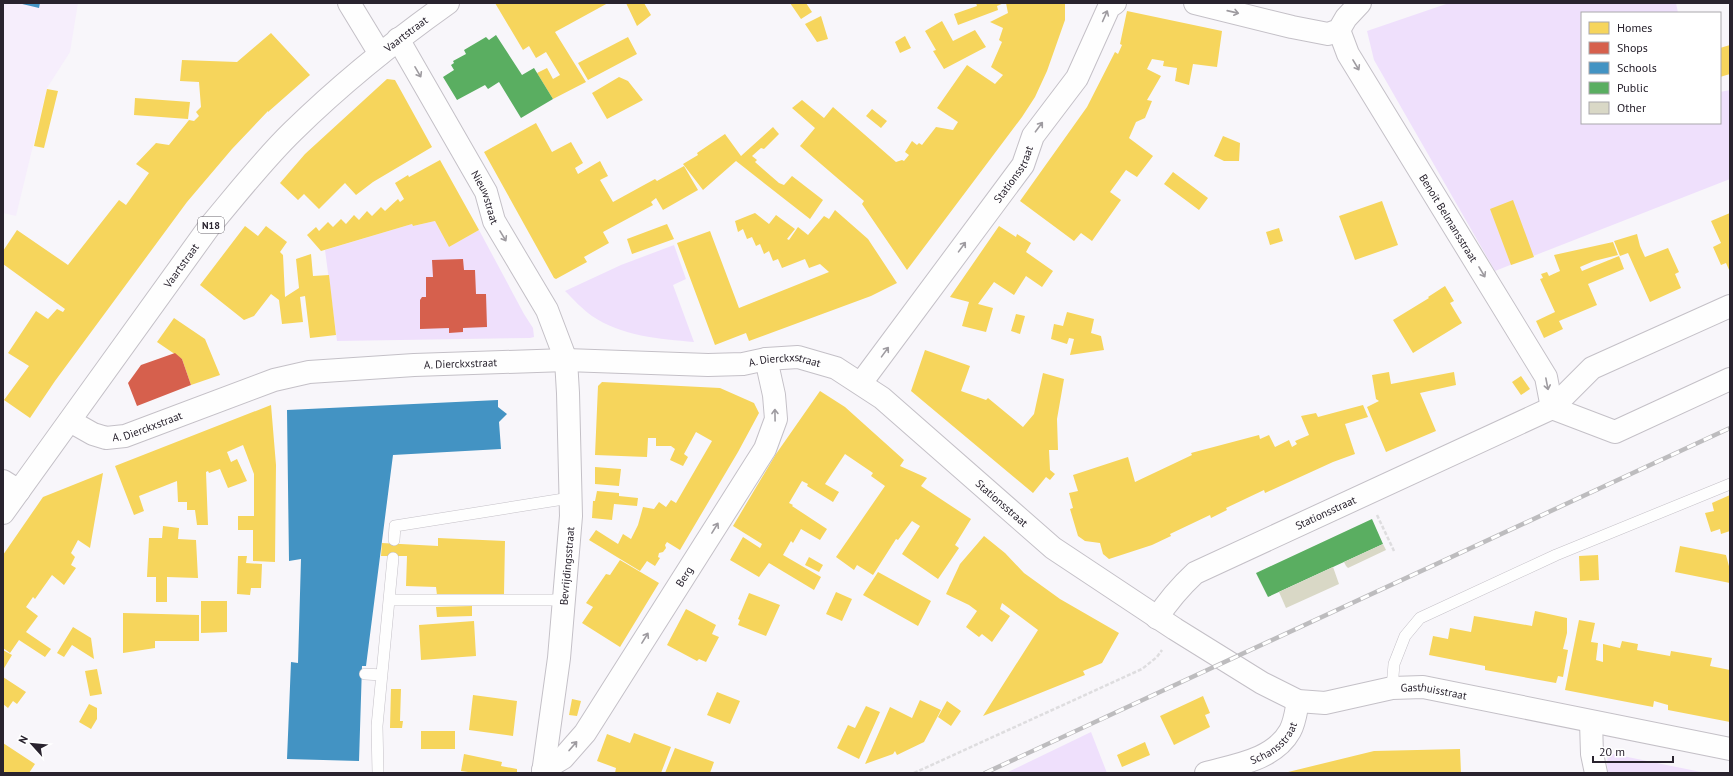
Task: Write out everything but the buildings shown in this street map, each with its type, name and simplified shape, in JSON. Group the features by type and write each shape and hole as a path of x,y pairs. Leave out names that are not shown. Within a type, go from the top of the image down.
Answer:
{"street":[{"path":"350,3 380,54"},
{"name":"Vaartstraat","path":"3,513 11,486 70,421 209,227 292,131 398,39 448,3"},
{"name":"Stationsstraat","path":"1115,3 1108,7 1076,78 1033,136 1023,165 861,383 882,398 1053,548 1166,623"},
{"path":"1195,3 1292,27 1328,34 1339,30 1346,18 1360,3"},
{"name":"Benoit Belmansstraat","path":"1339,30 1348,54 1546,377 1552,408"},
{"name":"Nieuwstraat","path":"398,39 486,192 494,221 546,310 566,360"},
{"path":"1730,306 1592,368 1552,408 1615,432 1730,378"},
{"name":"A. Dierckxstraat","path":"70,421 93,434 106,438 125,436 274,380 309,372 414,365 566,360 708,365 742,364 766,359 798,357 836,368 861,383"},
{"name":"Berg","path":"543,772 563,758 585,733 765,449 776,420 774,395 766,359"},
{"name":"Bevrijdingsstraat","path":"543,772 559,658 571,516 566,360"},
{"name":"Stationsstraat","path":"1166,623 1167,602 1195,573 1552,408"},
{"name":"Gasthuisstraat","path":"1166,623 1262,683 1298,701 1325,703 1392,688 1422,687 1730,749"},
{"name":"Schansstraat","path":"1206,773 1256,759 1278,746 1290,731 1295,720 1298,701"},
{"path":"1591,722 1592,754 1596,773"}],"lane":[{"path":"1392,688 1394,664 1405,636 1420,618 1556,554 1730,484"},
{"path":"394,540 395,526 570,498"},
{"path":"378,773 377,726 392,558"},
{"path":"389,600 564,600"},
{"path":"365,674 382,675"}],"path":[{"path":"1367,493 1394,551"},
{"path":"914,773 1151,664 1157,657 1166,623"}],"shaded area":[{"path":"3,3 78,3 70,52 47,88 16,216 3,213"},
{"path":"1449,3 1676,3 1678,12 1581,12 1581,124 1721,124 1721,92 1730,90 1730,179 1495,271 1374,60 1367,31"},
{"path":"435,221 449,247 479,230 533,328 534,337 337,341 325,250 412,224 413,226"},
{"path":"674,245 686,279 673,285 694,342 641,335 615,328 592,316 565,291 621,265"},
{"path":"1091,732 1107,773 1006,773"},
{"path":"1608,753 1706,773 1608,773"}],"railway":[{"path":"985,773 1730,428"}]}
